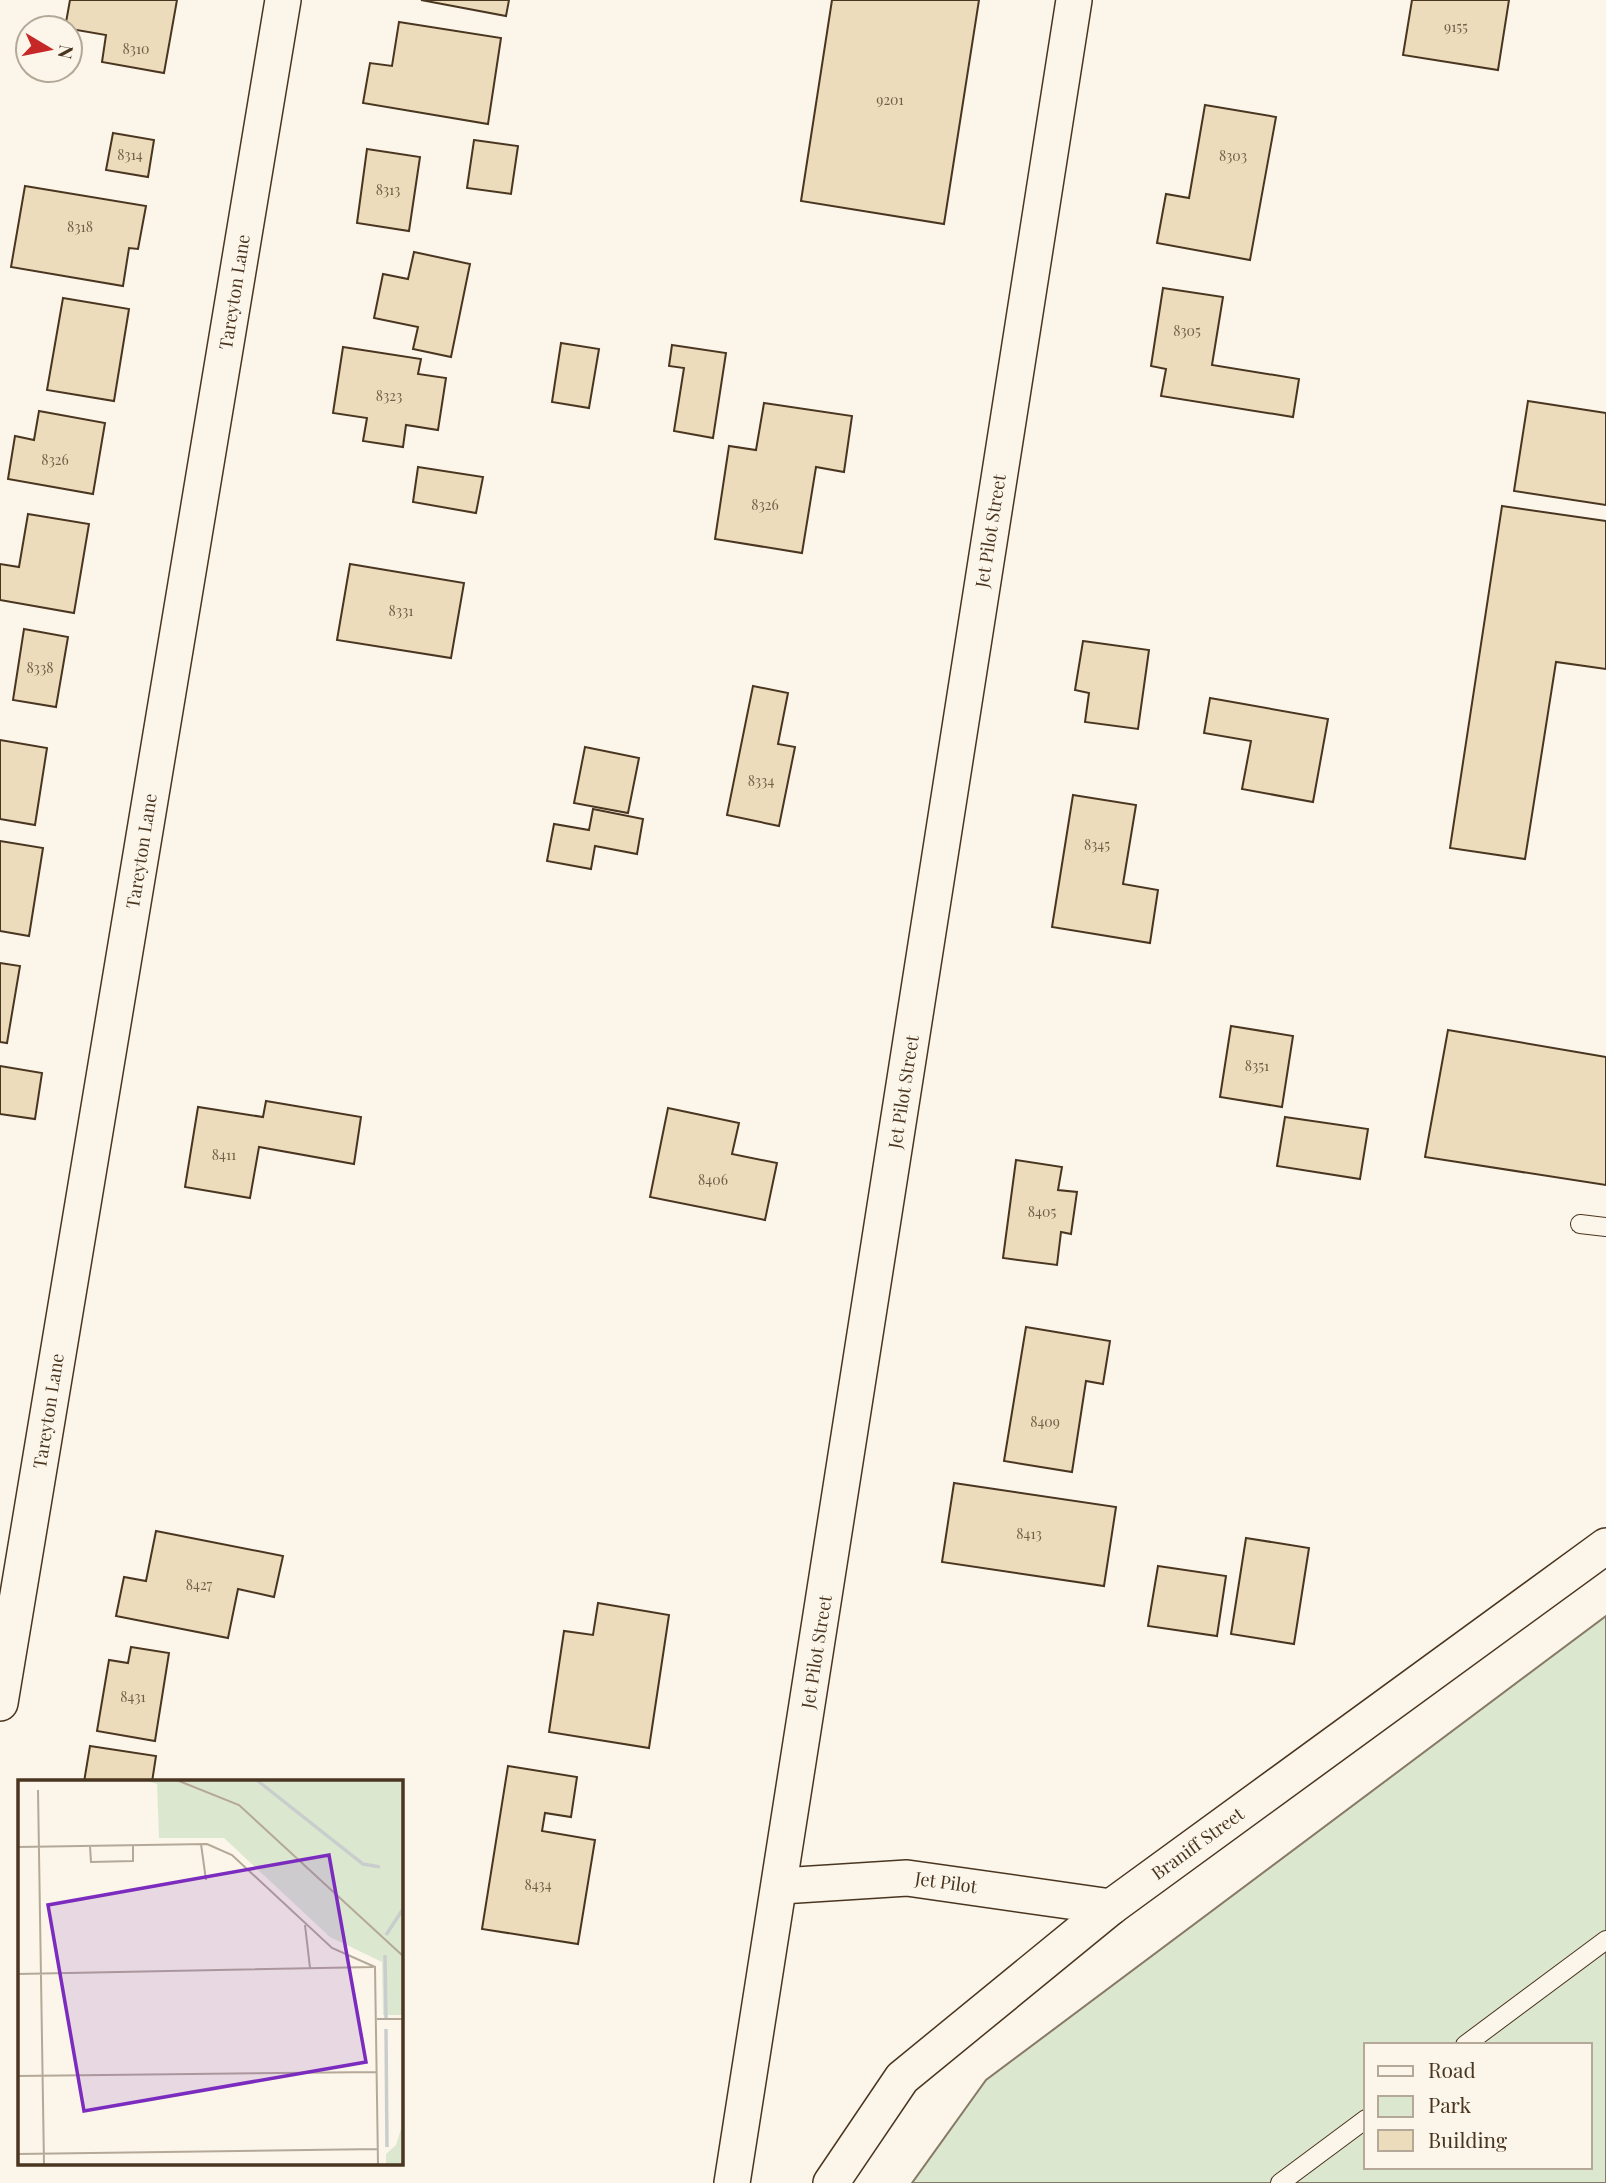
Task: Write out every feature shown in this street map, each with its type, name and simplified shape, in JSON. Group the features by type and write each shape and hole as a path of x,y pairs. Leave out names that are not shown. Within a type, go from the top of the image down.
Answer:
{"street":[{"name":"Tareyton Lane","path":"0,1703 283,0"},
{"name":"Jet Pilot Street","path":"733,2183 1074,0"},
{"name":"Braniff Street","path":"831,2183 902,2078 1111,1907 1606,1546"},
{"name":"Jet Pilot","path":"780,1885 906,1878 1111,1907"}],"lane":[{"path":"1580,1224 1606,1227"},
{"path":"1468,2043 1606,1940"},
{"path":"1280,2183 1364,2120"}],"green space":[{"path":"1606,1616 1606,2183 912,2183 986,2080"}],"building":[{"path":"70,0 177,0 164,73 102,62 106,35 84,31 84,14 68,14"},
{"path":"421,0 509,0 506,16"},
{"path":"832,0 979,0 944,224 801,201"},
{"path":"1412,0 1509,0 1498,70 1403,55"},
{"path":"399,22 501,38 488,124 363,103 370,63 392,66"},
{"path":"1205,105 1276,117 1250,260 1157,243 1166,194 1189,198"},
{"path":"113,133 154,140 148,177 106,170"},
{"path":"474,140 518,146 511,194 467,188"},
{"path":"367,149 420,157 409,231 357,223"},
{"path":"25,186 146,206 138,249 129,248 123,286 11,267"},
{"path":"414,252 470,264 451,357 413,349 418,327 374,318 383,274 408,279"},
{"path":"1163,288 1223,297 1212,365 1299,379 1293,417 1161,396 1166,369 1151,366"},
{"path":"63,298 129,309 114,401 47,390"},
{"path":"561,343 599,349 589,408 552,402"},
{"path":"672,345 726,353 713,438 674,431 684,368 669,366"},
{"path":"343,347 421,359 418,374 446,378 438,430 406,425 403,447 363,441 367,418 333,413"},
{"path":"1528,401 1606,413 1606,505 1514,491"},
{"path":"764,403 852,416 844,472 816,467 802,553 715,539 729,446 756,450"},
{"path":"39,411 105,423 93,494 8,479 15,436 34,440"},
{"path":"418,467 483,477 476,513 413,502"},
{"path":"1502,506 1606,521 1606,669 1556,662 1525,859 1450,848"},
{"path":"28,514 89,524 74,613 0,600 0,564 19,567"},
{"path":"350,564 464,583 451,658 337,640"},
{"path":"24,629 68,637 56,707 13,700"},
{"path":"1083,641 1149,650 1138,729 1085,722 1089,693 1075,690"},
{"path":"753,686 788,693 778,744 795,747 779,826 727,815"},
{"path":"1210,698 1328,719 1313,802 1242,789 1251,741 1204,733"},
{"path":"0,740 47,748 35,825 0,819"},
{"path":"585,747 639,758 628,813 574,803"},
{"path":"1073,795 1136,805 1123,884 1158,890 1150,943 1052,927"},
{"path":"593,809 643,819 637,854 595,846 591,869 547,861 554,824 589,830"},
{"path":"0,841 43,848 29,936 0,931"},
{"path":"0,963 20,966 7,1043 0,1042"},
{"path":"1231,1026 1293,1036 1282,1107 1220,1097"},
{"path":"1448,1030 1606,1057 1606,1185 1425,1157"},
{"path":"0,1066 42,1073 35,1119 0,1114"},
{"path":"266,1101 361,1117 354,1164 259,1147 250,1198 185,1187 198,1107 263,1117"},
{"path":"668,1108 739,1123 732,1154 777,1163 765,1220 650,1197"},
{"path":"1285,1117 1368,1129 1360,1179 1277,1166"},
{"path":"1016,1160 1062,1167 1058,1190 1077,1192 1071,1234 1061,1232 1057,1265 1003,1258"},
{"path":"1026,1327 1110,1341 1103,1384 1086,1381 1072,1472 1004,1461"},
{"path":"954,1483 1116,1507 1104,1586 942,1562"},
{"path":"156,1531 283,1556 274,1597 238,1589 228,1638 116,1616 124,1577 146,1581"},
{"path":"1246,1538 1309,1548 1294,1644 1231,1634"},
{"path":"1158,1566 1226,1576 1217,1636 1148,1626"},
{"path":"598,1603 669,1615 649,1748 549,1732 564,1631 593,1635"},
{"path":"131,1647 169,1653 155,1741 97,1731 109,1660 128,1663"},
{"path":"90,1746 156,1756 152,1780 84,1780"},
{"path":"508,1766 577,1777 571,1817 545,1813 542,1831 595,1840 578,1944 482,1929"}]}
